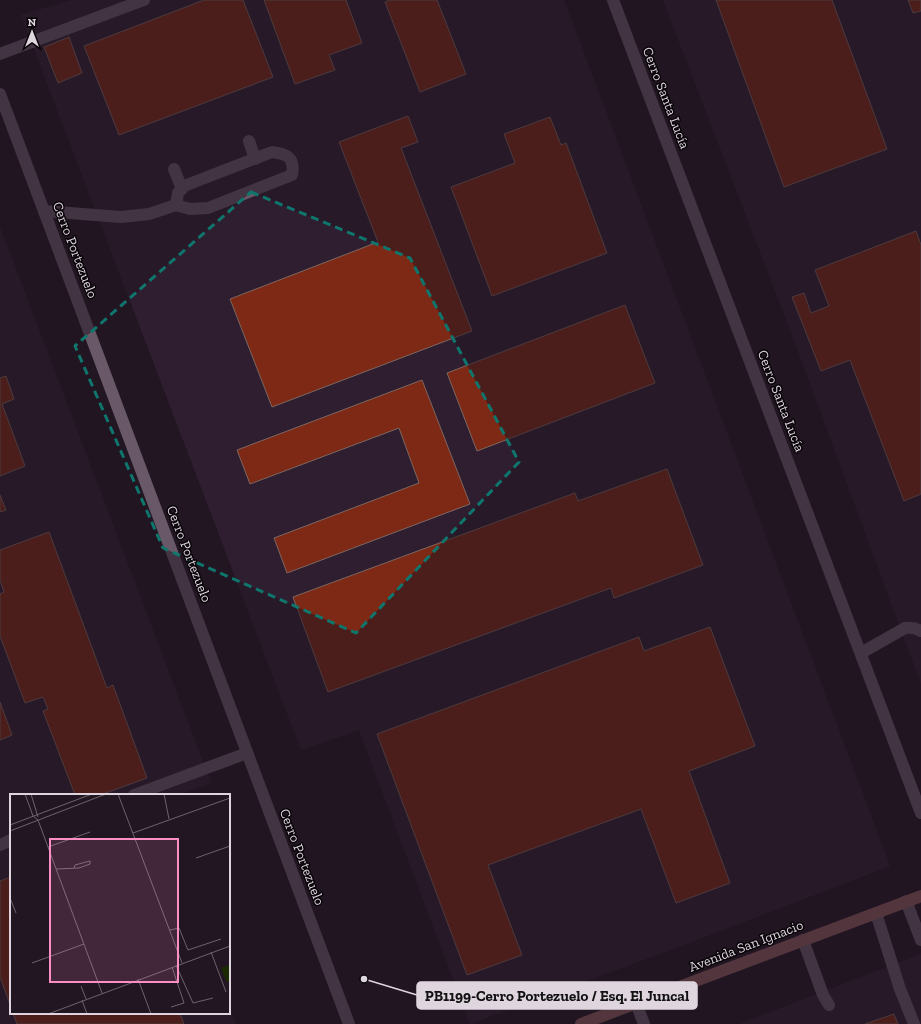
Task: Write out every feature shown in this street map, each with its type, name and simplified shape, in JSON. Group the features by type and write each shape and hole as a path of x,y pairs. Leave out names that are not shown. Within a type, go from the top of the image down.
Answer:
{"main road":[{"name":"Avenida San Ignacio","path":"581,1024 921,896"}],"street":[{"path":"0,54 144,0"},
{"name":"Cerro Santa Lucía","path":"613,0 921,813"},
{"name":"Cerro Portezuelo","path":"0,94 349,1024"},
{"path":"249,141 255,159"},
{"path":"44,211 121,217 149,214 176,205 190,209 208,208 292,175 294,166 291,158 282,153 272,152 184,186 178,193 176,205"},
{"path":"174,169 182,189"},
{"path":"860,653 905,628 910,627 921,631"},
{"path":"137,794 247,753"},
{"path":"0,844 10,840"},
{"path":"906,901 921,940"},
{"path":"876,913 900,989 914,1024"},
{"path":"803,940 828,1005"},
{"path":"636,1003 644,1024"}],"highlighted area":[{"path":"251,192 410,258 519,462 356,633 163,548 75,346"}],"shaded area":[{"path":"72,0 564,0 890,866 681,946 470,1024 359,730 301,750 21,15"},
{"path":"663,0 921,0 921,684 794,340"},
{"path":"0,227 211,783 182,794 10,794 10,1014 230,1014 230,1009 236,1024 0,1024"},
{"path":"921,954 921,1024 739,1024"}],"building":[{"path":"204,0 243,0 273,77 119,135 84,46"},
{"path":"264,0 346,0 362,43 329,55 335,70 295,84"},
{"path":"390,0 437,0 466,74 420,92 385,2"},
{"path":"716,0 832,0 887,149 784,187"},
{"path":"908,0 921,0 921,11 913,13"},
{"path":"69,37 82,73 58,83 44,47"},
{"path":"408,116 418,142 401,148 472,331 272,407 230,299 378,242 339,142"},
{"path":"550,117 561,145 566,143 607,253 492,296 451,187 515,163 504,134"},
{"path":"916,231 921,245 921,494 904,501 850,360 821,371 792,297 804,293 811,313 829,306 815,270"},
{"path":"625,305 655,383 477,451 447,373"},
{"path":"6,376 14,399 2,404 25,466 0,476 0,378"},
{"path":"422,380 470,504 287,573 274,538 419,483 399,428 250,484 237,450"},
{"path":"667,469 703,565 614,598 611,588 328,692 293,597 575,493 578,501"},
{"path":"0,495 6,510 0,512"},
{"path":"49,532 107,688 113,685 147,778 103,794 75,794 43,711 48,709 43,697 25,703 0,636 0,594 4,592 0,580 0,550"},
{"path":"710,627 755,746 689,771 730,883 676,903 641,809 488,865 522,955 467,975 377,734 639,637 644,651"},
{"path":"0,702 12,735 0,740"},
{"path":"10,877 10,1004 0,977 0,881"},
{"path":"13,1014 180,1014 184,1024 17,1024"},
{"path":"894,1014 898,1024 865,1024"}],"place":[{"name":"PB1199-Cerro Portezuelo / Esq. El Juncal","path":"364,979"}]}
